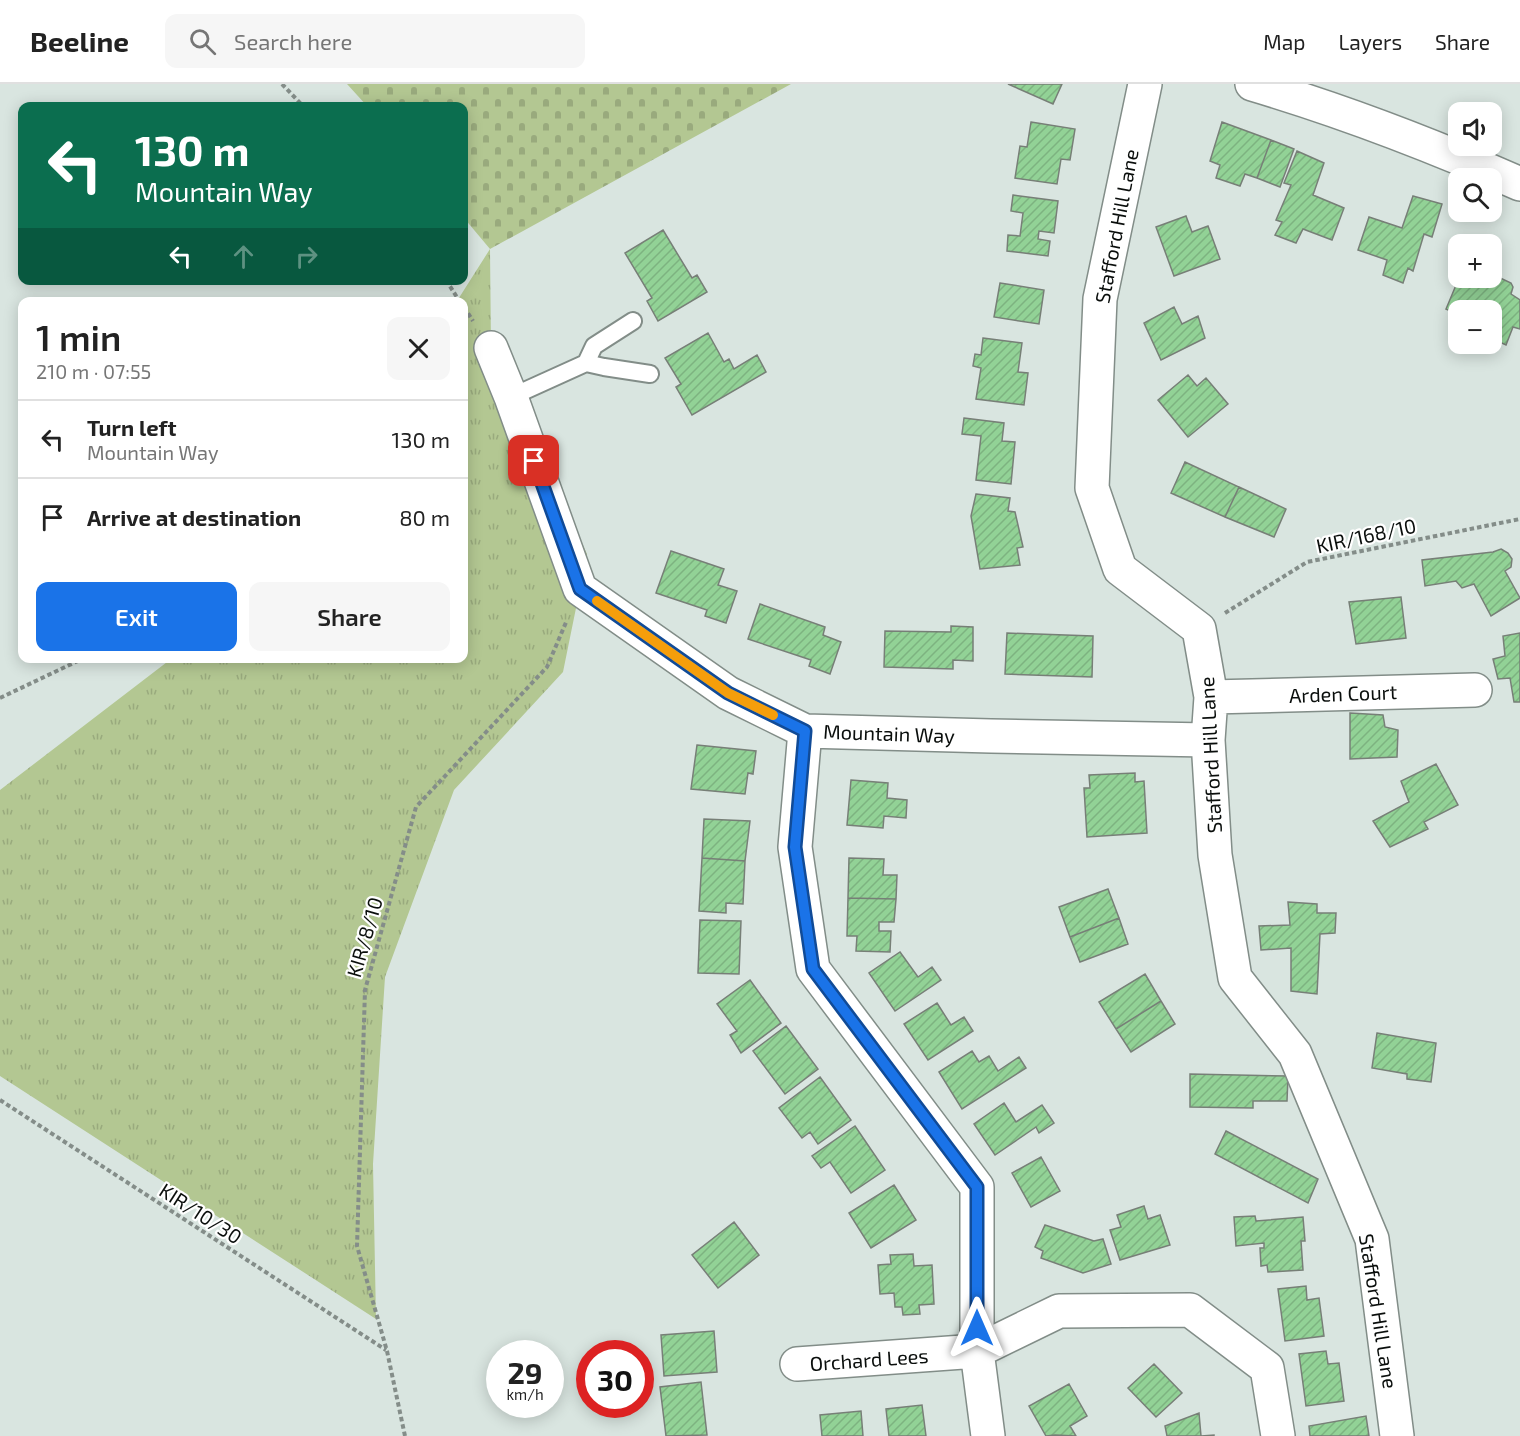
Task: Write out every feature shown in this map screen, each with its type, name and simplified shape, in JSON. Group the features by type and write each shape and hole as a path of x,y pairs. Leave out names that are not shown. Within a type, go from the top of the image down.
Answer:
{"street":[{"name":"Stafford Hill Lane","path":"1145,84 1100,299 1092,488 1120,569 1199,629 1211,697 1208,740 1215,855 1235,978 1295,1054 1372,1239 1397,1436"},
{"path":"1252,84 1309,100 1473,163 1520,184"},
{"path":"491,348 512,397 580,589"},
{"name":"Mountain Way","path":"580,589 728,693 805,731 1208,740"},
{"name":"Arden Court","path":"1211,697 1475,690"},
{"path":"805,731 795,847 813,969 977,1187 977,1352 988,1436"},
{"path":"977,1352 1059,1311 1190,1310 1267,1368 1278,1436"},
{"name":"Orchard Lees","path":"797,1364 977,1352"}],"lane":[{"path":"586,363 594,346 633,321"},
{"path":"512,397 586,363 650,374"}],"path":[{"path":"282,84 299,102"},
{"name":"KIR/168/10","path":"1199,629 1307,562 1520,519"},
{"name":"KIR/8/10","path":"405,1436 387,1351 357,1246 365,990 416,807 547,667 580,589"},
{"path":"0,698 74,663"},
{"name":"KIR/10/30","path":"0,1100 387,1351"}],"green space":[{"path":"347,84 791,84 490,249 468,223 468,102 363,102"},
{"path":"490,249 491,348 587,554 563,672 454,790 385,977 373,1164 376,1319 0,1076 0,790 166,663 468,663 468,297 460,297"}],"building":[{"path":"1008,84 1062,84 1053,104"},
{"path":"1031,122 1075,129 1070,160 1061,159 1057,184 1015,178 1020,146 1027,147"},
{"path":"1222,122 1271,140 1257,178 1245,174 1240,186 1216,178 1220,165 1210,161"},
{"path":"1271,140 1294,149 1280,187 1257,178"},
{"path":"1297,151 1324,163 1313,195 1344,208 1332,240 1303,229 1296,243 1275,235 1282,222 1276,220 1291,185 1284,183"},
{"path":"1013,195 1058,201 1054,233 1039,231 1038,239 1050,241 1048,256 1007,251 1008,235 1020,236 1023,213 1011,211"},
{"path":"1413,196 1442,204 1432,237 1424,234 1413,271 1408,268 1403,283 1383,275 1387,260 1358,250 1369,217 1402,228"},
{"path":"1186,216 1192,232 1208,226 1220,259 1174,276 1156,227"},
{"path":"663,230 692,278 697,275 707,292 658,321 647,301 652,298 625,253"},
{"path":"1502,279 1511,283 1513,287 1511,294 1520,300 1520,329 1513,327 1506,345 1502,343 1502,300 1450,300 1455,288 1502,288"},
{"path":"1000,283 1044,290 1039,324 994,317"},
{"path":"1174,307 1182,324 1198,316 1205,338 1161,360 1144,323"},
{"path":"708,333 724,362 729,359 734,369 757,355 766,372 692,415 676,387 681,384 665,358"},
{"path":"983,338 1022,343 1018,372 1028,373 1024,405 976,399 981,368 973,366 975,354 981,355"},
{"path":"1188,375 1197,386 1206,378 1228,404 1188,437 1158,400"},
{"path":"964,418 1004,423 1002,441 1015,442 1011,484 976,480 981,436 962,434"},
{"path":"1185,462 1239,487 1225,517 1171,493"},
{"path":"1239,487 1286,509 1274,537 1225,517"},
{"path":"976,494 1010,498 1008,511 1015,512 1023,547 1017,548 1020,565 980,569 971,516"},
{"path":"1501,549 1512,559 1511,567 1505,571 1520,598 1491,616 1474,584 1462,588 1456,581 1425,586 1422,560 1493,552"},
{"path":"671,551 724,569 718,585 737,591 726,623 705,616 707,610 656,593"},
{"path":"1401,597 1406,638 1356,644 1349,602"},
{"path":"760,604 825,627 823,635 841,642 830,674 809,666 811,660 748,639"},
{"path":"951,626 973,627 973,661 953,660 953,669 884,667 885,631 951,632"},
{"path":"1007,633 1093,636 1092,677 1005,674"},
{"path":"1520,633 1520,702 1514,702 1510,678 1498,679 1493,659 1505,656 1503,636"},
{"path":"1350,713 1383,715 1385,727 1398,730 1397,757 1350,759"},
{"path":"697,745 756,751 753,774 748,773 745,794 691,789"},
{"path":"1436,764 1458,805 1424,822 1428,829 1390,847 1373,821 1409,802 1401,781"},
{"path":"1135,773 1135,782 1144,781 1147,833 1087,837 1084,788 1090,788 1089,775"},
{"path":"851,780 888,783 887,798 907,800 906,818 884,816 883,828 847,825"},
{"path":"704,819 750,821 745,861 702,858"},
{"path":"702,858 745,861 743,904 726,903 726,913 699,911"},
{"path":"849,858 884,859 883,875 897,875 896,899 848,898"},
{"path":"1108,889 1119,918 1070,937 1059,907"},
{"path":"848,898 896,899 894,922 879,922 879,931 891,931 890,952 856,951 857,936 847,936"},
{"path":"1288,902 1317,904 1317,913 1336,913 1335,933 1320,934 1317,994 1291,991 1291,948 1261,950 1259,926 1290,925"},
{"path":"1119,918 1128,944 1080,962 1070,937"},
{"path":"700,920 741,921 739,974 698,973"},
{"path":"900,952 918,977 932,967 941,980 895,1011 869,973"},
{"path":"1145,974 1161,1001 1116,1029 1099,1002"},
{"path":"750,980 781,1023 741,1053 730,1035 737,1031 717,1004"},
{"path":"1161,1001 1175,1024 1131,1052 1116,1029"},
{"path":"937,1003 951,1025 964,1017 973,1031 928,1060 904,1024"},
{"path":"786,1026 818,1069 785,1094 753,1051"},
{"path":"1377,1033 1436,1043 1431,1082 1407,1079 1407,1074 1372,1068"},
{"path":"972,1051 979,1062 989,1056 998,1071 1019,1057 1026,1068 962,1109 939,1072"},
{"path":"1190,1074 1288,1076 1287,1101 1253,1101 1253,1108 1190,1107"},
{"path":"820,1077 851,1120 818,1144 810,1132 802,1138 779,1108"},
{"path":"1004,1103 1016,1122 1042,1105 1054,1123 1039,1133 1036,1127 995,1155 974,1124"},
{"path":"855,1126 885,1170 851,1193 830,1162 821,1168 812,1156"},
{"path":"1226,1131 1318,1179 1308,1203 1215,1154"},
{"path":"1041,1157 1060,1191 1031,1207 1012,1173"},
{"path":"894,1185 916,1220 871,1248 849,1213"},
{"path":"1144,1206 1148,1219 1160,1215 1170,1245 1120,1260 1110,1230 1121,1227 1117,1215"},
{"path":"1255,1216 1256,1221 1303,1217 1305,1241 1301,1241 1303,1270 1268,1272 1267,1265 1261,1266 1260,1248 1264,1248 1264,1243 1236,1246 1234,1217"},
{"path":"734,1222 759,1255 718,1288 692,1255"},
{"path":"1045,1225 1094,1241 1103,1239 1111,1264 1083,1273 1041,1258 1043,1251 1035,1247"},
{"path":"913,1254 914,1266 932,1265 934,1304 919,1305 920,1314 903,1315 902,1307 895,1307 894,1293 880,1294 878,1265 891,1264 890,1255"},
{"path":"1306,1286 1307,1300 1319,1298 1324,1336 1285,1341 1278,1289"},
{"path":"714,1331 717,1372 664,1376 661,1335"},
{"path":"1326,1351 1328,1364 1339,1363 1344,1401 1306,1406 1299,1354"},
{"path":"1154,1364 1182,1393 1156,1417 1128,1388"},
{"path":"701,1382 707,1435 666,1436 660,1387"},
{"path":"1069,1384 1087,1416 1070,1426 1076,1436 1046,1436 1029,1406"},
{"path":"922,1405 926,1436 889,1436 886,1409"},
{"path":"861,1411 863,1436 822,1436 820,1415"},
{"path":"1199,1413 1201,1436 1167,1436 1165,1426"},
{"path":"1366,1416 1369,1436 1310,1436 1309,1426"}],"slow traffic":[{"path":"597,601 728,693 773,715"}],"route":[{"path":"534,461 580,589 728,693 805,731 795,847 813,969 977,1187 977,1328"}]}
